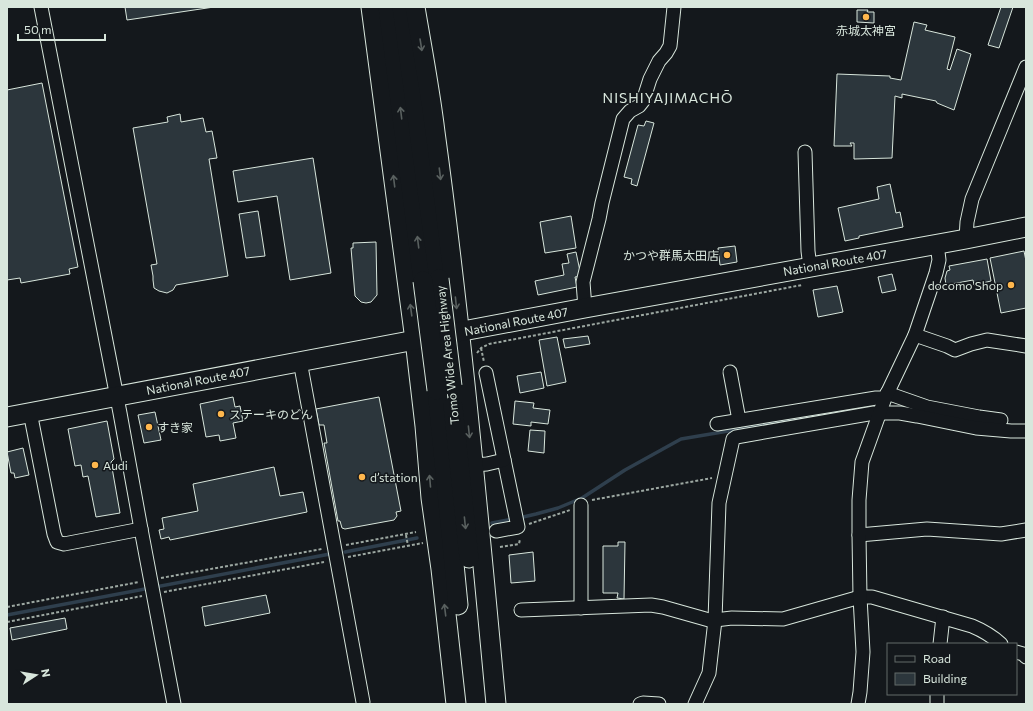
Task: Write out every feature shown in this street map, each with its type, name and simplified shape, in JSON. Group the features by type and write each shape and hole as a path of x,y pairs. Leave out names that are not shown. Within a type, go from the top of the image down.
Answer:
{"highway":[{"path":"371,7 415,340 456,704"},
{"name":"Tomo Wide Area Highway","path":"388,7 431,280"},
{"name":"Tomo Wide Area Highway","path":"402,7 431,280 483,704"},
{"path":"415,7 435,131 459,331 496,704"},
{"name":"National Route 407","path":"7,417 585,308 808,276 938,244 1026,227"},
{"name":"Tomo Wide Area Highway","path":"444,388 468,704"}],"street":[{"path":"41,7 117,396 174,704"},
{"path":"585,308 583,282 623,119 630,110 638,106 643,101 658,61 666,53 670,46 674,7"},
{"path":"966,239 967,222 972,199 1026,67"},
{"path":"805,152 808,276"},
{"path":"858,704 863,652 859,535 859,500 862,462 886,396 915,335 939,260 938,244"},
{"path":"915,335 955,350 987,340 1026,346"},
{"path":"300,361 363,702"},
{"path":"730,372 739,420"},
{"path":"486,373 518,527 496,531"},
{"path":"717,424 886,396 927,407 1001,420"},
{"path":"30,412 54,534 57,542 64,544 141,529"},
{"path":"695,704 708,673 715,620 719,503 733,439 736,436 874,413 900,413 976,428 1026,431"},
{"path":"473,464 487,464 504,460"},
{"path":"581,505 581,608"},
{"path":"859,535 927,529 1001,534 1026,530"},
{"path":"521,610 651,605 709,620 732,618 783,619 860,596 872,597 972,626 985,631 1000,643"},
{"path":"940,643 943,617"},
{"path":"640,704 658,704"}],"path":[{"path":"476,354 481,348 489,344 808,276"},
{"path":"629,493 715,477 724,478"},
{"path":"500,547 519,544 517,524"},
{"path":"161,593 335,553 416,532"},
{"path":"406,534 408,546"},
{"path":"158,579 335,553 427,543"},
{"path":"7,607 144,582"},
{"path":"7,622 147,596"}],"building":[{"path":"125,7 214,7 127,20"},
{"path":"1001,7 1013,7 999,48 988,45"},
{"name":"赤城太神宮","path":"857,10 868,10 867,12 874,12 874,23 857,22"},
{"path":"914,22 927,25 925,30 955,37 947,69 950,70 957,49 971,54 954,110 937,103 936,101 902,94 902,98 895,96 892,158 854,159 854,143 850,143 852,146 834,146 837,74 890,76 890,78 901,80"},
{"path":"42,83 78,267 69,269 70,274 21,283 20,278 7,280 7,90"},
{"path":"180,114 181,122 203,118 206,132 212,131 217,158 209,159 228,276 176,285 173,290 167,293 154,288 151,265 157,264 133,128 168,122 167,117"},
{"path":"646,121 654,123 637,186 631,184 632,179 624,177 638,125 644,126"},
{"path":"313,158 331,273 290,280 277,196 238,202 233,171"},
{"path":"890,184 896,213 900,212 903,227 859,236 859,238 845,241 838,208 879,199 877,187"},
{"path":"258,211 265,256 246,258 239,214"},
{"path":"571,216 576,248 545,253 540,222"},
{"path":"376,242 377,295 371,302 361,302 355,296 351,248 353,248 353,243"},
{"name":"かつや群馬太田店","path":"735,246 737,262 720,265 718,248"},
{"name":"docomo Shop","path":"1024,251 1026,261 1026,308 1001,313 990,258"},
{"path":"576,252 581,276 575,277 577,287 538,295 535,281 564,275 562,264 569,263 567,254"},
{"path":"987,259 991,281 974,285 973,280 946,285 945,278 947,271 950,270 949,266"},
{"path":"892,274 896,290 882,293 878,277"},
{"path":"837,286 843,312 818,317 813,290"},
{"path":"588,336 590,344 565,348 563,339"},
{"path":"557,337 566,382 547,386 539,340"},
{"path":"541,372 544,388 520,393 517,376"},
{"name":"ステーキのどん","path":"233,397 235,407 240,406 243,421 233,423 236,438 220,441 219,435 206,437 200,404"},
{"name":"d’station","path":"379,397 401,511 396,512 397,516 394,520 345,529 342,528 340,521 338,521 324,443 327,443 324,425 319,425 316,409"},
{"path":"515,401 534,403 533,408 550,410 548,424 531,422 531,426 513,424"},
{"name":"すき家","path":"155,412 161,440 144,443 138,415"},
{"path":"107,421 114,459 111,462 120,513 96,517 88,476 83,477 81,465 75,466 68,429"},
{"path":"530,430 545,431 544,453 528,451"},
{"path":"23,448 29,475 15,478 14,473 11,473 7,452"},
{"path":"274,467 280,496 303,492 307,512 170,540 169,537 161,539 159,530 164,529 162,518 198,511 193,484"},
{"path":"618,542 625,542 624,599 617,598 618,593 603,593 603,546 618,546"},
{"path":"533,552 535,581 511,583 509,555"},
{"path":"266,595 270,613 205,626 202,607"},
{"path":"65,618 67,629 12,640 10,628"}],"waterway":[{"path":"519,518 558,508 582,498 625,470 681,439 853,410"},
{"path":"492,523 513,519"},
{"path":"345,552 417,538"},
{"path":"7,615 330,554"}],"place":[{"name":"赤城太神宮","path":"866,17"},
{"name":"かつや群馬太田店","path":"727,255"},
{"name":"docomo Shop","path":"1011,285"},
{"name":"ステーキのどん","path":"221,414"},
{"name":"すき家","path":"149,427"},
{"name":"Audi","path":"95,465"},
{"name":"d’station","path":"362,477"}],"district":[{"name":"NISHIYAJIMACHŌ","path":"668,97"}]}
